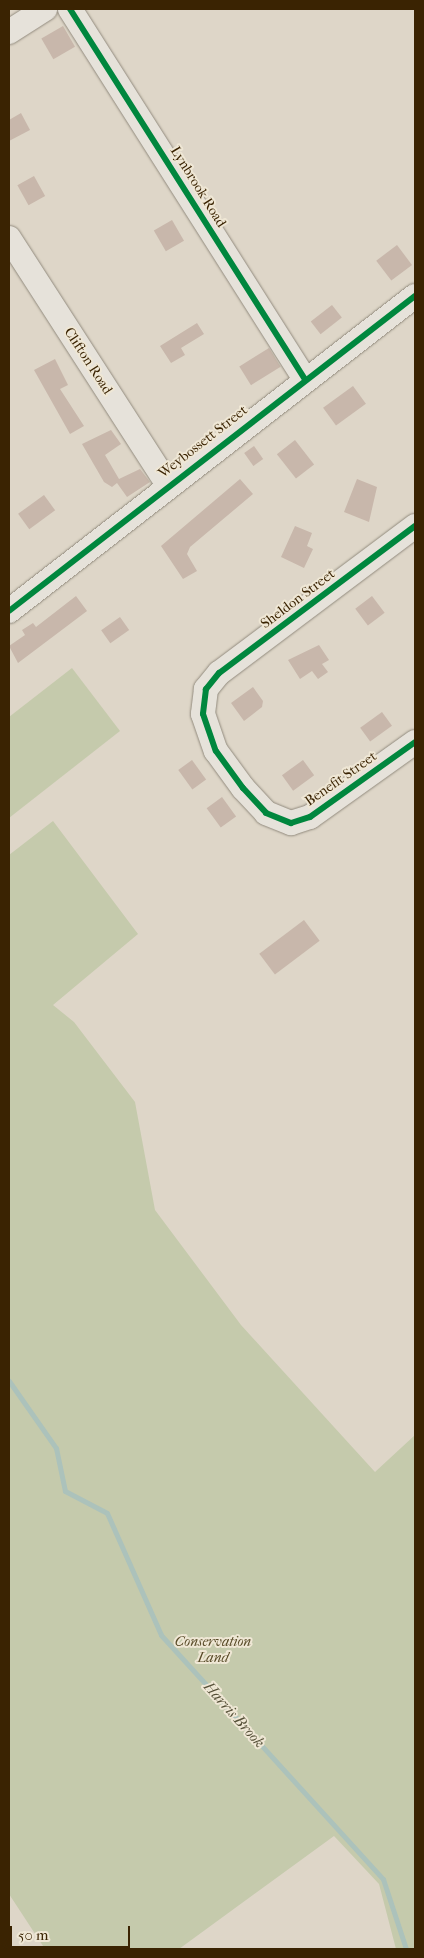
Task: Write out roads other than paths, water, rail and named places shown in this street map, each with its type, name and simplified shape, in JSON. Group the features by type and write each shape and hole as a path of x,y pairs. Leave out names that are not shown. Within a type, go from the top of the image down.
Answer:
{"street":[{"path":"9,32 45,9"},
{"name":"Lynbrook Road","path":"70,9 305,379"},
{"name":"Clifton Road","path":"9,238 168,485"},
{"name":"Weybossett Street","path":"9,611 168,485 415,296"},
{"name":"Sheldon Street","path":"276,818 243,788 216,751 204,724 204,698 219,673 415,526"},
{"name":"Benefit Street","path":"276,818 295,823 310,817 415,742"}],"waterway":[{"name":"Harris Brook","path":"9,1381 56,1448 65,1491 107,1513 161,1635 383,1879 406,1949"}],"park label":[{"name":"Conservation Land","path":"213,1650"}]}
